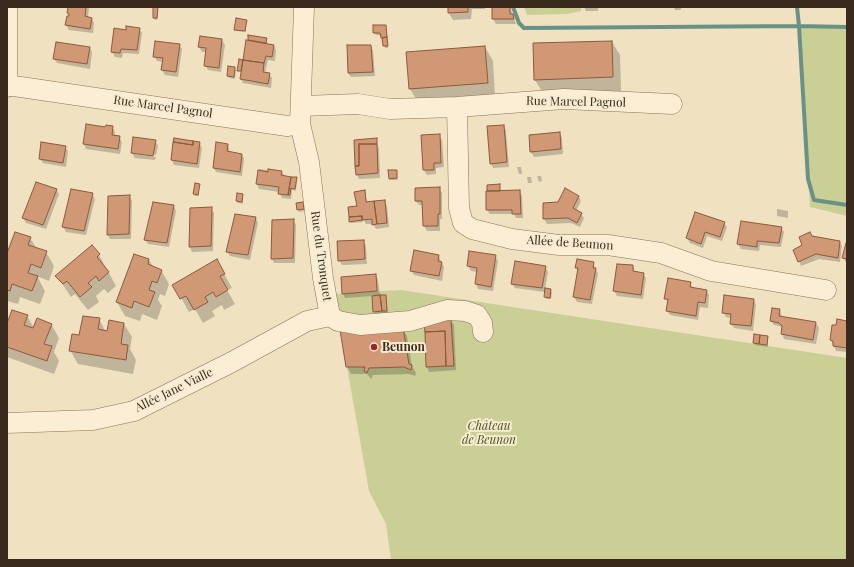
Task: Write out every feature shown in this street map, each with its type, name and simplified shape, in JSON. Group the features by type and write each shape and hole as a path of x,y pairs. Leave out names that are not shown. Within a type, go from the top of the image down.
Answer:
{"street":[{"path":"7,86 8,7"},
{"name":"Rue du Tronquet","path":"304,7 301,115 309,162 323,278 330,316 338,321 360,325 410,321 447,310 465,311 477,315 482,324 483,332"},
{"name":"Rue Marcel Pagnol","path":"7,86 287,126 301,115"},
{"name":"Rue Marcel Pagnol","path":"457,107 564,99 672,104"},
{"path":"301,115 358,104 390,109 457,107"},
{"name":"Allée de Beunon","path":"457,107 459,208 463,223 472,229 512,239 559,245 608,245 661,253 711,271 826,290"},
{"name":"Allée Jane Vialle","path":"7,423 40,424 93,420 134,411 232,362 307,321 330,316"}],"green space":[{"path":"524,7 581,7 581,11 567,14 527,15"},
{"path":"799,26 847,26 847,216 810,207"},
{"name":"Château de Beunon","path":"401,290 847,358 847,560 391,560 386,524 369,491 334,294"}],"building":[{"path":"68,7 86,7 85,16 92,18 90,29 65,25 67,16 69,16 67,13"},
{"path":"153,7 158,7 157,18 153,18"},
{"path":"448,7 468,7 468,12 448,13"},
{"path":"492,7 510,7 510,14 513,14 514,19 492,19"},
{"path":"236,18 247,20 245,31 234,30"},
{"path":"373,25 386,25 387,37 381,38 380,33 373,33"},
{"path":"126,26 140,28 137,50 121,49 120,53 111,52 114,28 126,30"},
{"path":"248,35 267,38 266,43 248,40"},
{"path":"200,36 222,39 219,68 204,66 206,48 198,47"},
{"path":"387,37 388,46 383,46 382,38"},
{"path":"246,40 274,45 272,57 266,56 264,63 243,60"},
{"path":"155,41 180,44 176,72 161,70 163,58 153,57"},
{"path":"612,41 613,77 534,80 533,43"},
{"path":"56,42 90,47 87,64 53,59"},
{"path":"347,45 371,45 373,72 348,73"},
{"path":"485,46 488,83 409,89 406,52"},
{"path":"239,59 243,60 241,71 237,71"},
{"path":"243,60 264,63 263,72 270,73 268,84 240,79"},
{"path":"228,66 235,67 234,77 227,76"},
{"path":"86,124 105,127 106,125 113,126 112,135 120,136 118,149 83,144"},
{"path":"504,125 507,162 490,164 487,126"},
{"path":"560,132 561,149 530,152 529,135"},
{"path":"440,134 441,163 434,163 434,170 423,170 421,135"},
{"path":"133,137 156,140 153,156 131,153"},
{"path":"174,138 193,141 193,145 173,142"},
{"path":"377,138 377,144 359,144 359,166 355,166 354,140"},
{"path":"193,141 200,142 197,164 171,160 173,142 193,145"},
{"path":"41,142 66,146 63,163 39,159"},
{"path":"216,142 228,144 227,151 242,154 240,172 213,168"},
{"path":"359,144 377,144 378,173 356,175 355,166 359,166"},
{"path":"268,169 282,171 281,175 291,177 288,195 278,194 279,187 256,184 258,170 268,172"},
{"path":"388,170 397,170 397,178 389,179"},
{"path":"291,177 297,177 295,189 291,188 290,195 288,195"},
{"path":"36,182 57,189 43,225 22,218"},
{"path":"195,183 200,184 198,195 193,194"},
{"path":"500,184 500,191 487,191 487,185"},
{"path":"440,187 440,214 438,214 438,226 423,226 422,201 415,201 415,188"},
{"path":"565,188 579,196 573,208 582,213 577,223 568,218 543,219 543,203 558,202"},
{"path":"71,189 93,193 84,231 62,227"},
{"path":"365,190 366,202 374,201 377,224 372,225 372,219 362,220 362,216 349,217 348,207 357,206 354,192"},
{"path":"520,190 521,214 512,214 512,210 486,210 486,191"},
{"path":"237,193 243,194 242,202 236,201"},
{"path":"130,195 129,234 107,235 108,196"},
{"path":"385,200 387,223 377,224 374,201"},
{"path":"153,202 174,205 167,243 144,240"},
{"path":"303,202 304,209 297,210 296,203"},
{"path":"212,207 211,246 189,247 190,208"},
{"path":"695,212 725,222 720,237 705,232 701,244 686,238"},
{"path":"235,214 256,217 248,255 226,252"},
{"path":"362,216 362,220 349,222 349,217"},
{"path":"294,219 293,258 271,259 272,220"},
{"path":"741,221 782,227 779,243 757,241 757,247 737,244"},
{"path":"15,232 31,237 28,245 47,251 41,268 31,264 28,273 38,276 32,291 12,284 10,291 7,290 7,253"},
{"path":"810,232 812,236 840,241 838,258 816,254 798,262 793,250 802,245 799,237"},
{"path":"364,240 365,259 338,261 337,241"},
{"path":"847,243 847,259 842,258"},
{"path":"92,245 100,254 97,257 109,272 99,281 96,276 88,283 92,287 80,297 67,281 63,284 55,276"},
{"path":"414,250 439,255 438,261 442,262 439,276 410,271"},
{"path":"469,251 496,255 491,287 475,284 477,268 467,266"},
{"path":"134,254 149,259 148,264 162,270 157,283 152,281 149,290 155,292 149,307 134,301 132,308 116,302"},
{"path":"217,259 225,274 220,276 228,290 216,297 213,292 205,297 208,302 194,310 186,296 180,299 172,285"},
{"path":"577,259 594,262 593,268 596,268 590,300 573,297 578,268 575,268"},
{"path":"515,261 546,266 542,288 511,284"},
{"path":"617,264 633,265 633,271 644,273 641,295 613,291"},
{"path":"376,274 377,291 342,294 341,277"},
{"path":"668,278 691,282 690,287 707,290 705,303 698,302 696,316 666,311 668,299 664,299"},
{"path":"545,288 551,289 550,298 544,297"},
{"path":"380,295 382,311 373,312 372,296"},
{"path":"380,295 386,295 387,311 382,311"},
{"path":"724,295 754,299 751,326 730,324 731,314 722,313"},
{"path":"772,308 780,309 779,316 816,322 813,340 781,334 782,326 779,323 770,321"},
{"path":"12,310 28,315 24,325 33,328 37,318 52,324 44,344 52,346 47,361 7,347 7,323"},
{"path":"83,316 100,318 98,329 107,331 109,320 124,323 121,344 128,345 126,360 69,351 72,334 79,335"},
{"path":"837,319 847,321 847,348 833,346 833,341 830,340 832,325 836,325"},
{"path":"451,320 454,366 446,366 445,331 425,332 424,321"},
{"name":"Beunon","path":"403,327 409,364 412,365 411,370 404,367 369,368 367,373 364,371 365,367 346,367 340,330"},
{"path":"445,331 446,366 426,367 425,332"},
{"path":"754,334 760,335 759,344 753,343"},
{"path":"760,335 768,336 767,345 759,344"}],"waterway":[{"path":"513,7 519,23 524,28 799,26 808,179 814,200 847,205"},
{"path":"797,7 799,26 847,27"}],"place":[{"name":"Beunon","path":"374,347"}]}
